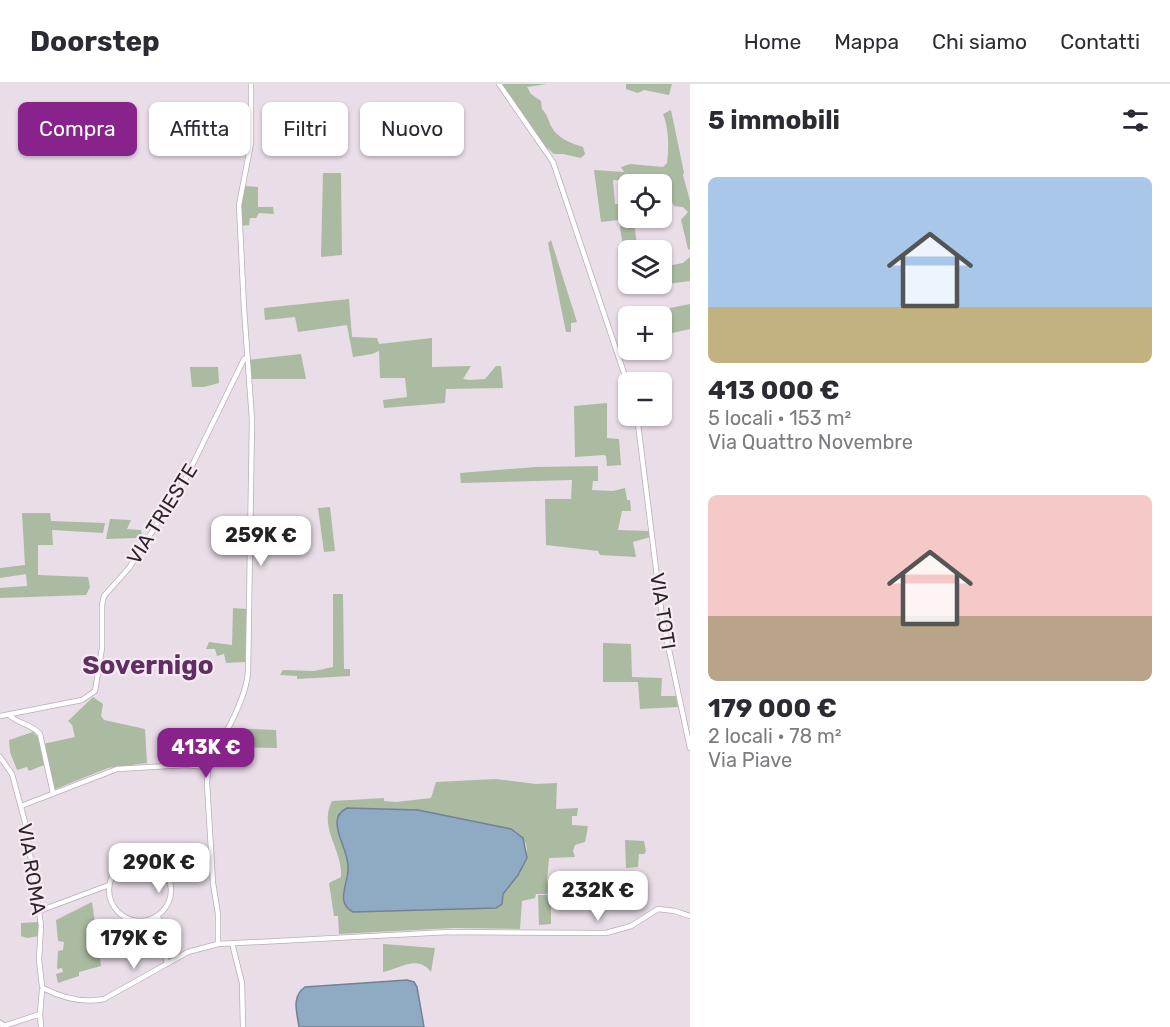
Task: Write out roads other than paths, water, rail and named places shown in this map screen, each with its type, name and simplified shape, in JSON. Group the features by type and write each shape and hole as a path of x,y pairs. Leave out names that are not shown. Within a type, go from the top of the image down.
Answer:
{"main road":[{"path":"218,944 208,767 240,701 248,673 252,420 239,205 251,143 251,84"},
{"path":"499,84 553,162 624,372"},
{"name":"VIA TRIESTE","path":"9,715 87,698 94,691 102,648 104,596 129,568 185,480 244,359 248,359"},
{"name":"VIA TOTI","path":"638,426 663,625 690,748"},
{"path":"0,716 9,715 35,729 40,735 53,793"},
{"name":"VIA ROMA","path":"0,757 12,774 21,806 39,911 41,925 39,960 43,988 41,1027"},
{"path":"21,806 117,769 186,765 208,767"},
{"path":"140,860 156,864 167,876 171,892 166,908 146,921 126,918 112,904 109,885 116,871 129,861 140,860"},
{"path":"39,911 109,885"},
{"path":"43,988 67,998 105,999 188,952 218,944 449,932 606,933 631,926 656,910 675,911 690,916"},
{"path":"158,915 167,964"},
{"path":"232,943 242,983 243,1027"},
{"path":"3,1025 40,1014"}],"water":[{"path":"347,808 418,810 511,829 523,838 527,858 518,875 503,894 502,904 496,908 353,912 345,904 344,893 348,863 337,822 340,814"},
{"path":"407,980 414,982 417,987 424,1027 299,1027 296,1000 305,987"}],"district":[{"name":"Sovernigo","path":"148,665"}]}
